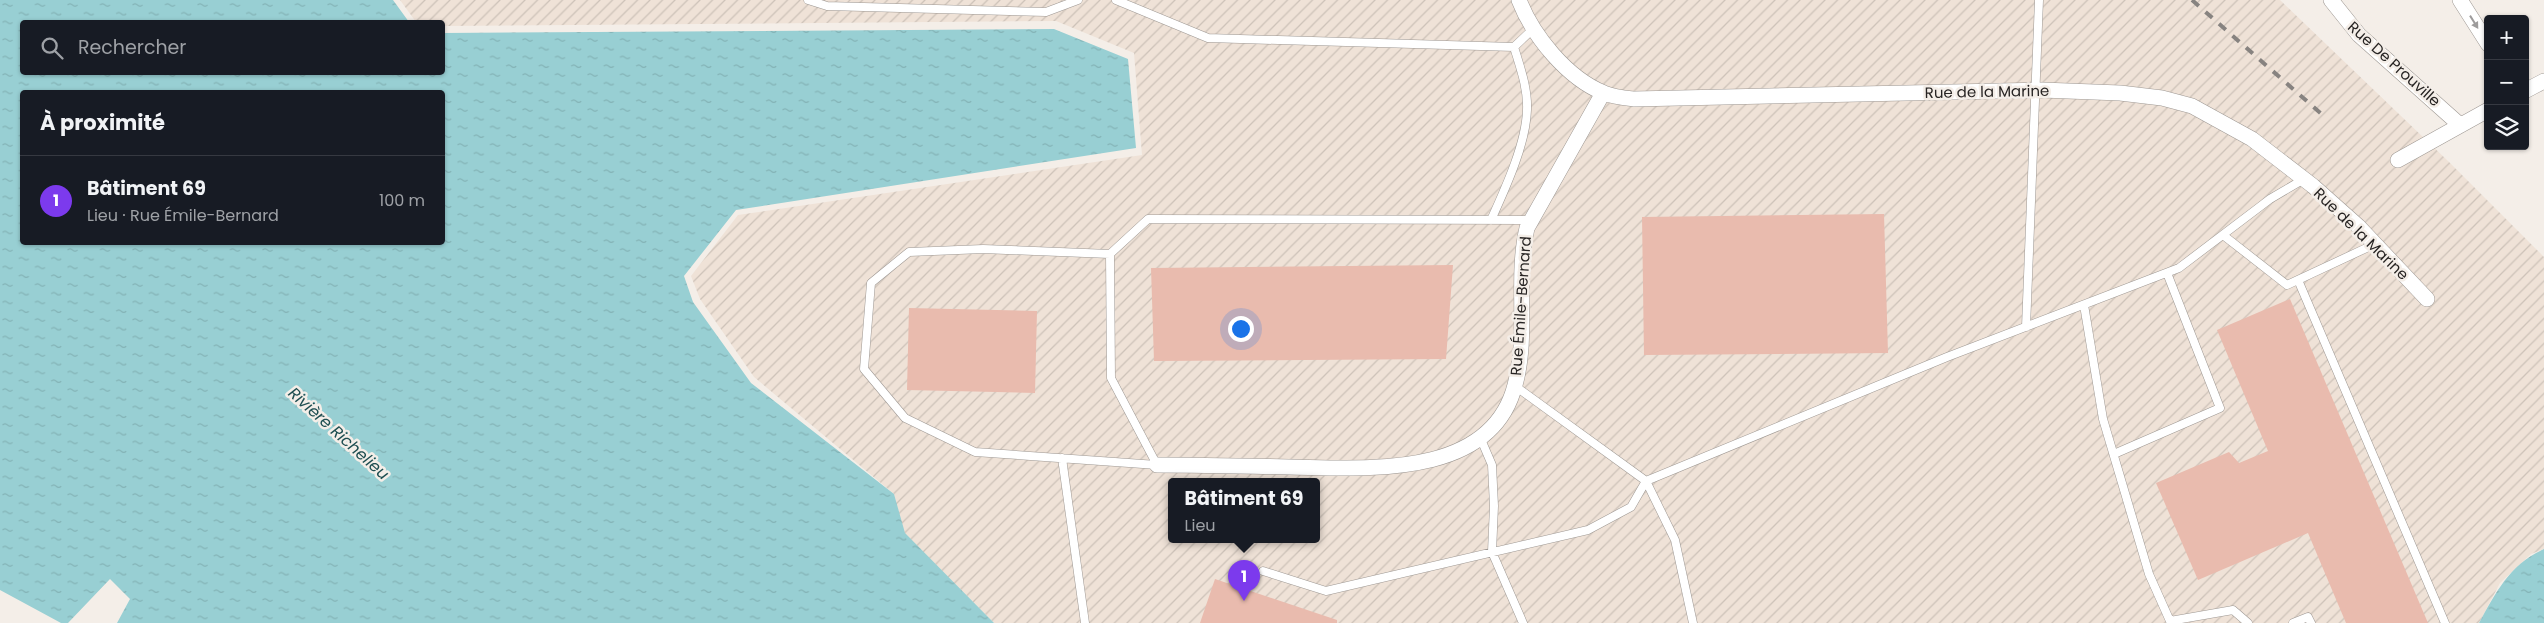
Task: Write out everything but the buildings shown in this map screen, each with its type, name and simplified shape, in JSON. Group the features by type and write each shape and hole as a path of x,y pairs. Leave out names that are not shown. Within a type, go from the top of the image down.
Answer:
{"street":[{"name":"Rue de la Marine","path":"1518,0 1533,28 1560,62 1603,93 1634,99 2035,90 2120,93 2162,98 2192,106 2252,139 2304,179 2358,226 2427,299"},
{"name":"Rue De Prouville","path":"2331,0 2359,35 2460,125"},
{"path":"2460,0 2484,38"},
{"path":"2529,89 2544,80"},
{"name":"Rue Émile-Bernard","path":"1157,465 1388,467 1442,457 1462,450 1480,437 1497,420 1508,405 1515,386 1522,340 1523,244 1531,220 1603,93"},
{"path":"2398,160 2484,112"}],"lane":[{"path":"808,0 826,6 1046,12 1078,0"},
{"path":"1116,0 1208,38 1514,47 1533,28"},
{"path":"2026,327 2039,0"},
{"path":"1491,220 1515,164 1527,111 1524,77 1514,47"},
{"path":"1263,571 1326,591 1588,530 1631,508 1646,481 2026,327 2179,268 2270,199 2304,179"},
{"path":"1157,465 974,452 905,418 864,369 871,283 909,252 983,249 1110,254 1148,219 1531,220"},
{"path":"2223,235 2287,285 2375,244"},
{"path":"1110,254 1112,378 1157,465"},
{"path":"2114,454 2220,408 2167,273"},
{"path":"2298,280 2445,623"},
{"path":"2084,305 2103,419 2149,574 2170,621 2233,610 2248,623"},
{"path":"1515,386 1646,481 1675,540 1693,623"},
{"path":"1480,437 1492,465 1494,506 1492,552 1522,623"},
{"path":"1062,458 1085,623"},
{"path":"2293,623 2308,617 2311,623"}],"shaded area":[{"path":"400,0 2280,0 2448,161 2544,257 2544,549 2531,554 2500,583 2479,623 994,623 904,533 894,494 754,377 700,299 691,276 738,215 1142,155 1134,53 1056,21 445,26 445,20 415,20"}],"water":[{"name":"Rivière Richelieu","path":"0,0 393,0 408,20 20,20 20,75 445,75 445,33 1054,29 1128,59 1136,148 736,210 684,276 693,302 751,383 894,494 905,533 994,623 117,623 130,599 110,579 68,623 61,623 0,590"},
{"path":"2544,549 2544,623 2479,623 2505,580 2532,555"}],"railway":[{"path":"2192,0 2326,118"}],"place":[{"name":"Bâtiment 69","path":"1244,601"}]}
